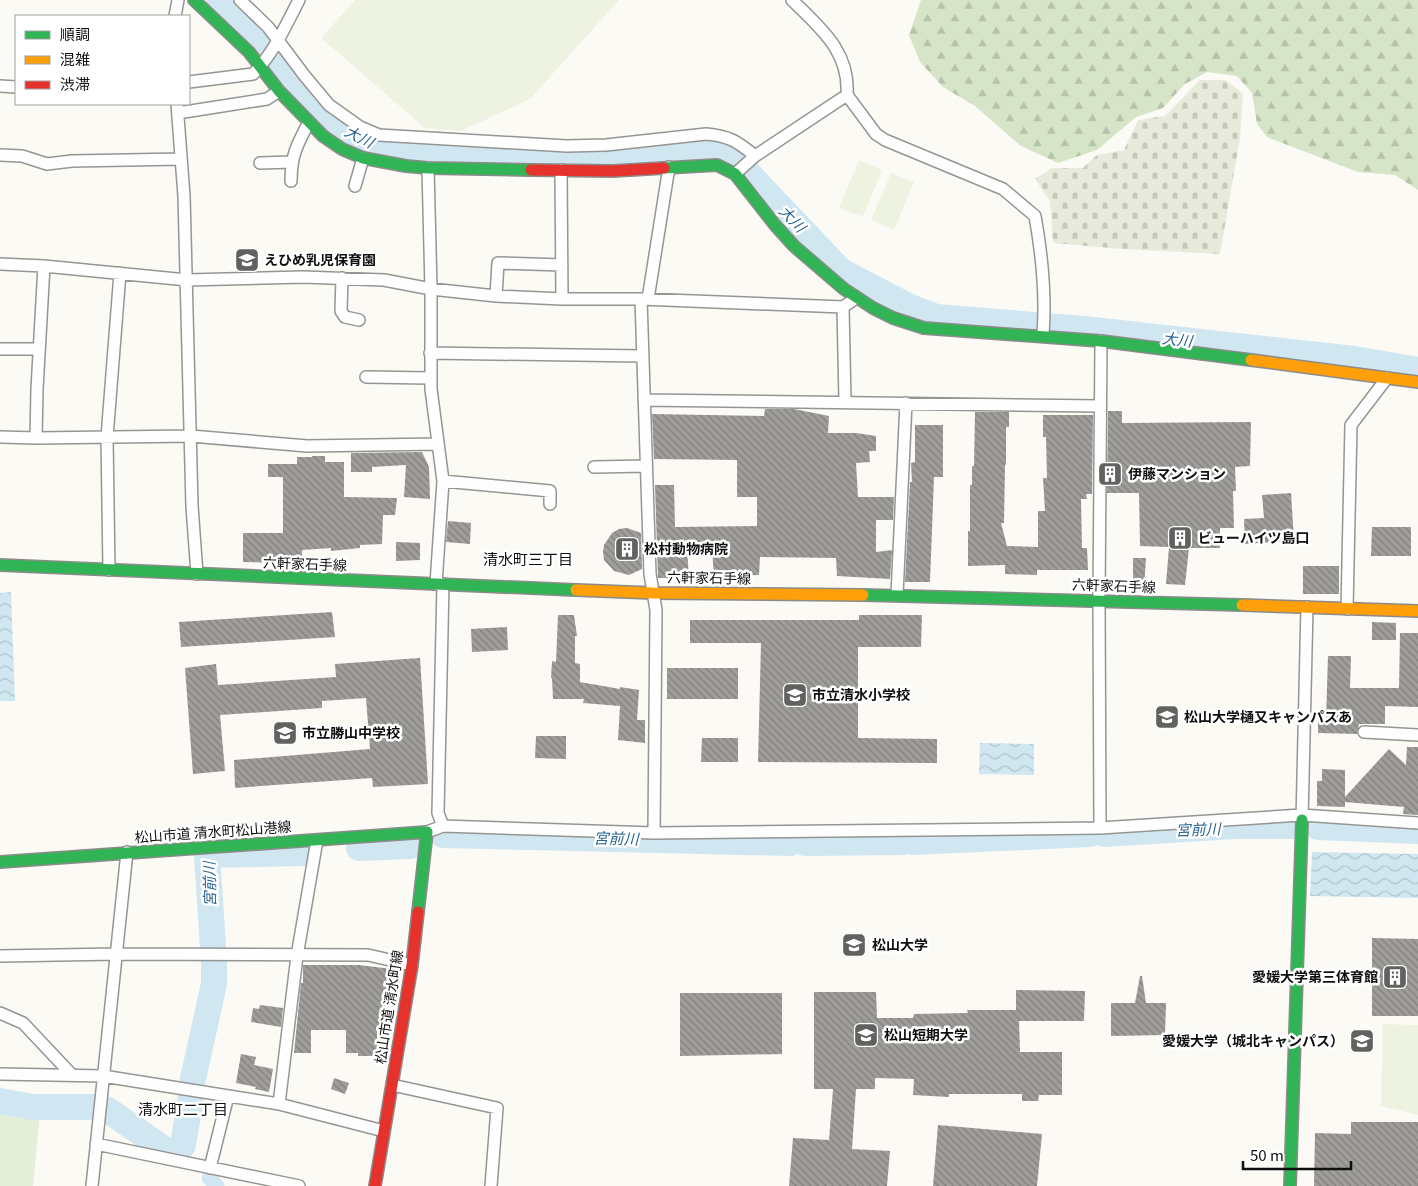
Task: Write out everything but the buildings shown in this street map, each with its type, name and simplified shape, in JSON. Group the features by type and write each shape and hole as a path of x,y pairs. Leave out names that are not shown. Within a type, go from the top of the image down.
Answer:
{"street":[{"path":"175,15 178,0"},
{"path":"194,0 263,63 279,91 323,136 342,149 363,158 428,168 613,171 718,165 737,172 775,225 794,246 844,289 856,298 893,318 924,328 1101,341 1418,382"},
{"path":"240,0 268,27 277,41 329,105 360,126 378,135 577,146 606,145 706,134 718,135 739,142 754,157"},
{"path":"190,82 253,74 263,63 277,41 299,0"},
{"path":"792,0 827,35 837,49 848,80 847,95 876,134 884,140 1003,189 1035,216 1041,250 1043,336"},
{"path":"0,86 15,86"},
{"path":"197,574 192,506 184,196 177,108 267,99 279,91"},
{"path":"737,172 754,157 847,95"},
{"path":"291,181 291,162 297,145 309,122"},
{"path":"0,155 22,156 47,164 72,161 181,159"},
{"path":"355,186 363,158"},
{"path":"260,162 291,162"},
{"path":"654,833 656,610 650,574 642,356 644,299 669,167"},
{"path":"428,168 431,289 430,378 443,481 438,813 443,826"},
{"path":"560,170 562,299"},
{"path":"496,296 498,263 562,265"},
{"path":"0,264 44,266 187,280 342,278 384,280 431,289 496,296 562,299 644,299 843,306 856,298"},
{"path":"36,438 44,266"},
{"path":"109,570 108,437 120,273"},
{"path":"342,278 341,311 345,317 359,320"},
{"path":"843,306 845,402"},
{"path":"1100,828 1098,600 1101,341"},
{"path":"0,349 39,349"},
{"path":"430,354 642,356"},
{"path":"366,377 430,378"},
{"path":"1347,609 1351,425 1387,378"},
{"path":"644,400 1100,406"},
{"path":"897,595 906,403"},
{"path":"0,437 191,436 307,446 437,444"},
{"path":"594,467 646,466"},
{"path":"443,481 550,491 550,504"},
{"name":"六軒家石手線","path":"0,565 653,593 897,595 1098,600 1418,612"},
{"path":"1290,1186 1307,607"},
{"path":"1364,732 1418,735"},
{"path":"428,832 443,826 654,833 1100,828 1302,822 1418,823"},
{"name":"松山市道 清水町松山港線","path":"0,862 428,832"},
{"name":"松山市道 清水町線","path":"375,1186 412,965 428,832"},
{"path":"279,1104 297,956 317,840"},
{"path":"92,1186 127,852"},
{"path":"0,956 116,954 368,955 412,965"},
{"path":"0,1013 23,1023 72,1075"},
{"path":"0,1074 103,1076 279,1104 384,1131"},
{"path":"392,1085 498,1108 490,1186"},
{"path":"210,1168 228,1096"},
{"path":"96,1144 299,1186"}],"green space":[{"path":"355,0 619,0 530,99 461,131 425,128 321,38"},
{"path":"921,0 1418,0 1418,190 1395,175 1358,172 1267,137 1257,124 1252,93 1237,76 1207,72 1185,84 1163,108 1136,117 1097,150 1058,163 1021,146 975,106 943,87 920,62 909,35"},
{"path":"1200,80 1226,80 1243,94 1240,138 1220,254 1053,243 1050,201 1035,179 1052,168 1083,168 1097,155 1124,150 1138,120 1165,116"},
{"path":"859,160 882,170 863,217 839,208"},
{"path":"891,173 914,182 894,230 871,220"},
{"path":"1383,1024 1418,1025 1418,1115 1381,1106"},
{"path":"0,1106 40,1112 33,1186 0,1186"}],"water":[{"path":"11,592 15,701 0,701 0,593"},
{"path":"980,743 1034,744 1034,775 979,774"},
{"path":"1312,852 1418,854 1418,898 1310,896"}],"waterway":[{"name":"大川","path":"219,0 235,15 287,77 335,124 380,148 497,155 623,157 709,148 728,152 841,271 910,307 936,317 1084,329 1354,359 1418,370"},
{"name":"宮前川","path":"1104,834 1234,826 1292,826"},
{"name":"宮前川","path":"1318,827 1418,831"},
{"name":"宮前川","path":"914,842 1090,834"},
{"name":"宮前川","path":"443,835 790,843"},
{"name":"宮前川","path":"805,843 903,842"},
{"name":"宮前川","path":"359,848 411,846"},
{"name":"宮前川","path":"213,947 207,855 304,853"},
{"name":"宮前川","path":"193,1079 214,984 214,959"},
{"name":"宮前川","path":"183,1145 191,1096"},
{"name":"宮前川","path":"0,1101 32,1107 93,1107"},
{"name":"宮前川","path":"108,1110 168,1152 179,1151"},
{"path":"209,1178 217,1186"}],"traffic: fast":[{"path":"194,0 249,52 279,91 323,136 342,149 363,158 406,166 531,170"},
{"path":"664,168 717,165 735,174 794,246 844,289 873,308 893,318 924,328 1101,341 1251,360"},
{"path":"0,565 576,590"},
{"path":"863,595 1242,605"},
{"path":"1290,1186 1302,820"},
{"path":"0,862 427,832 418,912"}],"traffic: slow":[{"path":"1251,360 1418,382"},
{"path":"576,590 653,593 863,595"},
{"path":"1242,605 1418,611"}],"traffic: jam":[{"path":"531,170 613,171 664,168"},
{"path":"375,1186 412,965 418,912"}],"place":[{"name":"えひめ乳児保育園","path":"247,260"},
{"name":"伊藤マンション","path":"1110,474"},
{"name":"ビューハイツ島口","path":"1180,538"},
{"name":"松村動物病院","path":"627,549"},
{"name":"市立清水小学校","path":"795,695"},
{"name":"松山大学樋又キャンパスあ","path":"1167,717"},
{"name":"市立勝山中学校","path":"285,733"},
{"name":"松山大学","path":"854,945"},
{"name":"愛媛大学第三体育館","path":"1395,977"},
{"name":"松山短期大学","path":"866,1035"},
{"name":"愛媛大学（城北キャンパス）","path":"1362,1041"}],"district":[{"name":"清水町三丁目","path":"528,560"},
{"name":"清水町二丁目","path":"183,1110"}]}
